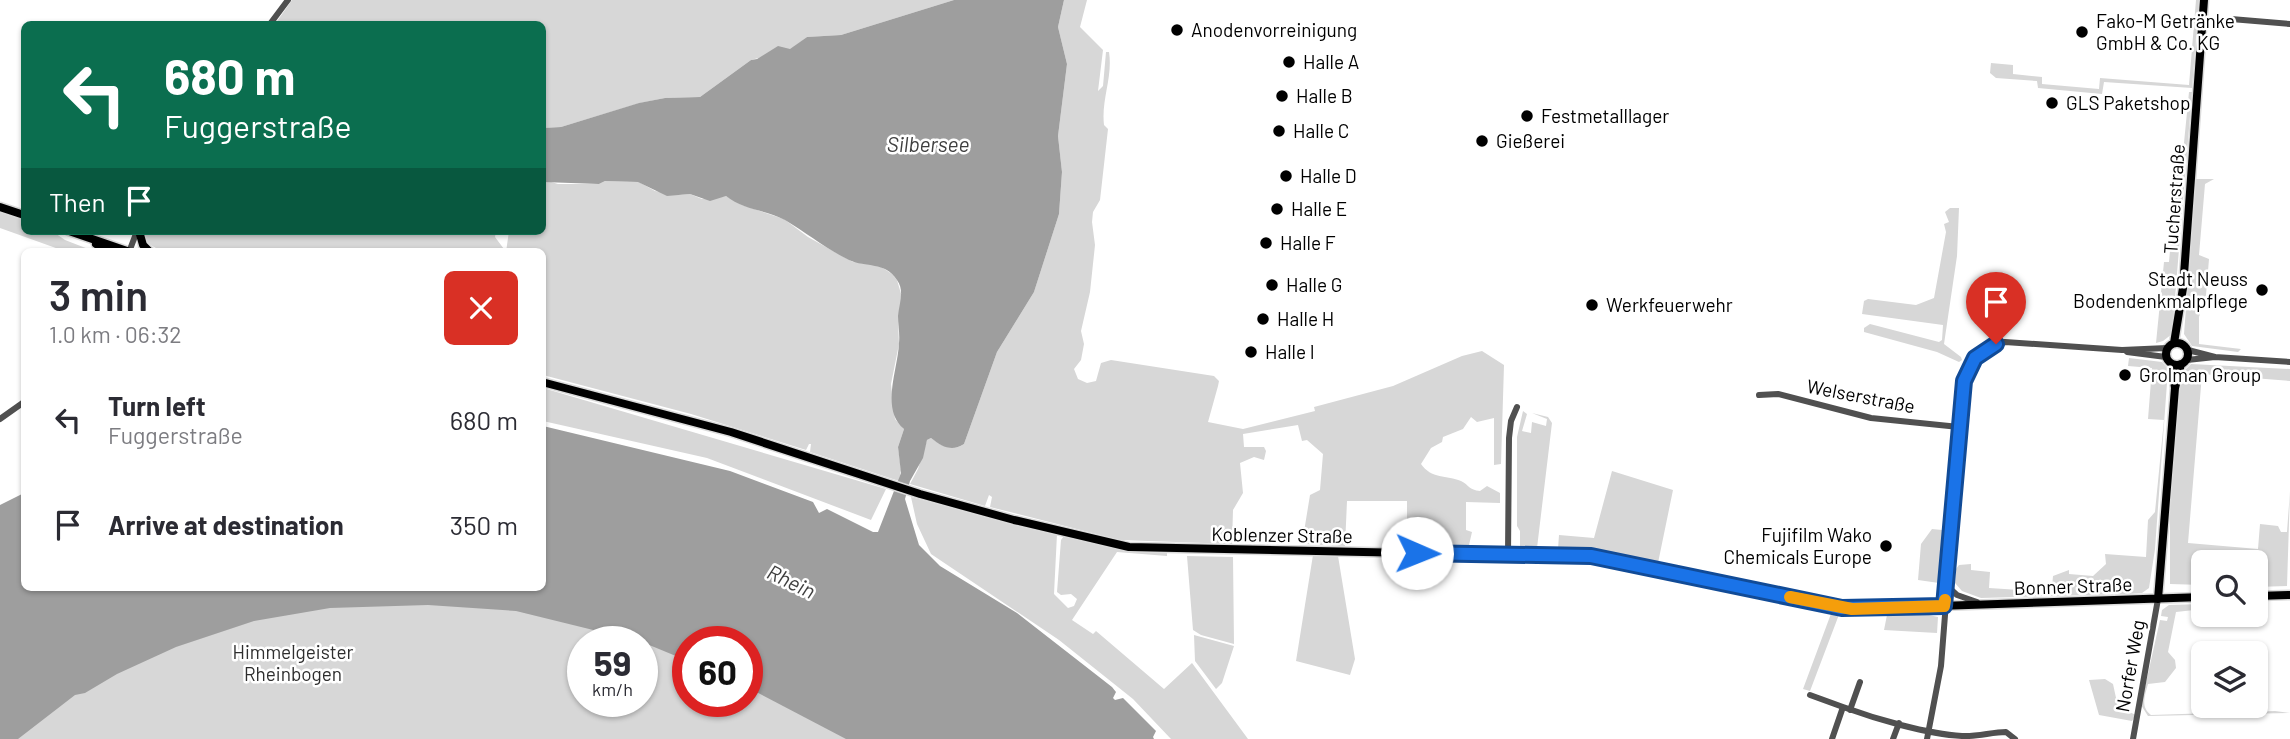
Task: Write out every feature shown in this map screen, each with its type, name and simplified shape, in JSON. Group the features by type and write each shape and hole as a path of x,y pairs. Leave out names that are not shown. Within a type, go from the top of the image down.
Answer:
{"main road":[{"name":"Tucherstraße","path":"2158,599 2204,0"},
{"path":"0,207 21,214"},
{"path":"80,235 117,248"},
{"path":"88,238 102,248"},
{"name":"Koblenzer Straße","path":"546,383 731,432 920,494 1120,546 1182,550 1602,558 1852,609 1944,606"},
{"path":"2268,596 2290,595"},
{"name":"Bonner Straße","path":"1944,606 2191,598"}],"street":[{"path":"272,21 288,0"},
{"path":"2231,19 2290,24"},
{"path":"1927,739 1941,666 1965,377 1975,358 1988,347 2015,341 2290,362"},
{"name":"Welserstraße","path":"1759,395 1778,394 1871,418 1959,427"},
{"path":"0,419 21,403"},
{"path":"1508,555 1509,438 1517,407"},
{"path":"1946,585 1963,598 1985,605"},
{"name":"Norfer Weg","path":"2133,739 2158,599"},
{"path":"1832,739 1860,682"},
{"path":"1810,695 1899,723 1965,738 2006,732 2015,739"},
{"path":"1893,739 1899,723"}],"green space":[{"path":"292,0 954,0 841,35 807,37 791,49 751,60 700,97 665,98 640,103 561,127 546,128 546,21 277,21"},
{"path":"1064,0 1087,0 1080,27 1103,50 1098,91 1103,86 1106,52 1109,52 1110,61 1104,107 1104,125 1108,129 1100,200 1093,212 1095,245 1090,292 1081,331 1084,344 1081,360 1074,369 1078,379 1087,383 1096,381 1101,363 1111,360 1214,376 1219,381 1208,422 1243,429 1315,411 1314,407 1393,386 1462,356 1482,351 1504,365 1501,464 1494,465 1494,418 1477,422 1471,417 1463,429 1443,437 1442,442 1431,448 1421,464 1430,472 1461,481 1474,490 1480,491 1487,486 1500,493 1500,503 1466,502 1466,530 1472,532 1469,545 1433,546 1434,523 1407,522 1407,501 1347,501 1345,546 1302,544 1310,495 1320,490 1323,454 1307,440 1302,441 1298,425 1243,434 1244,447 1264,447 1266,451 1264,460 1254,457 1240,463 1243,493 1233,510 1232,544 1120,540 990,507 992,497 989,495 985,506 910,484 927,440 931,438 951,448 964,444 997,352 1034,292 1059,214 1062,172 1058,136 1067,64 1058,27"},
{"path":"2196,0 2199,0 2192,88 2104,82 2102,94 2038,88 2037,81 1996,78 1990,73 1991,63 2013,65 2013,74 2042,77 2042,84 2099,89 2100,78 2189,85"},
{"path":"2189,92 2192,92 2172,334 2156,343 2164,262 2169,262 2175,193 2173,173 2181,173"},
{"path":"2196,179 2214,179 2205,184 2199,255 2209,259 2206,295 2199,317 2199,344 2241,349 2238,352 2192,346 2184,334"},
{"path":"546,181 558,184 639,182 655,191 690,194 702,199 726,196 742,205 784,219 808,237 853,262 880,266 892,274 897,280 902,297 898,319 899,344 891,384 895,419 904,429 898,447 901,470 899,481 810,452 811,444 806,450 691,414 546,376 546,248 507,248 508,235 546,235"},
{"path":"1950,208 1959,208 1957,256 1944,344 1961,357 1959,362 1937,352 1864,332 1864,328 1870,324 1939,342 1942,340 1943,325 1862,314 1864,301 1868,299 1916,305 1934,298 1946,232 1944,224 1949,222 1945,212"},
{"path":"0,210 21,218 21,235 58,235 86,248 56,248 0,228"},
{"path":"144,235 495,235 503,248 156,248 145,242"},
{"path":"2129,358 2162,362 2168,369 2155,549 2149,588 2142,593 2129,594 1981,598 1962,591 1955,583 1959,565 1971,564 1971,570 1990,572 1989,588 2020,590 2021,587 2052,587 2053,576 2069,570 2069,574 2093,576 2106,564 2105,554 2146,557 2148,520 2155,512 2164,420 2148,419 2152,368 2128,366"},
{"path":"2191,364 2290,369 2290,381 2202,374 2188,543 2258,549 2260,524 2278,526 2281,532 2287,532 2290,491 2287,586 2268,587 2268,550 2191,550 2191,585 2170,584 2170,506 2180,375"},
{"path":"546,389 886,489 871,520 707,458 546,422"},
{"path":"1523,411 1527,414 1522,431 1531,433 1532,422 1546,426 1547,419 1532,413 1548,417 1552,423 1537,548 1520,547 1520,531 1517,526 1517,437"},
{"path":"1612,471 1673,490 1658,563 1605,552 1558,549 1559,535 1594,538"},
{"path":"911,497 1057,534 1054,594 1068,608 1074,606 1077,599 1071,594 1061,595 1057,592 1061,540 1064,536 1131,551 1167,553 1167,556 1117,552 1072,620 1093,634 1096,631 1164,689 1192,663 1248,739 1171,739 1133,699 1059,640 931,554 917,524"},
{"path":"1932,529 1942,530 1939,583 1918,580 1921,544"},
{"name":"Himmelgeister Rheinbogen","path":"546,546 714,626 672,626 672,717 763,717 763,649 953,739 0,739 0,644 17,632 506,591 546,591"},
{"path":"1313,555 1338,556 1355,659 1350,675 1296,661"},
{"path":"1187,556 1233,557 1234,644 1201,635 1193,630"},
{"path":"2191,604 2191,610 2176,612 2168,652 2175,660 2176,668 2165,682 2148,684 2145,708 2151,715 2191,715 2148,716 2141,705 2160,620 2167,621 2168,617 2161,616 2162,610 2169,605"},
{"path":"1832,611 1840,612 1810,691 1803,689"},
{"path":"1920,613 1938,617 1937,633 1884,630 1887,615"},
{"path":"1194,635 1234,646 1222,683 1216,689 1195,661"},
{"path":"2105,679 2113,684 2118,707 2136,715 2132,721 2099,715 2089,680"},
{"path":"2268,711 2275,711 2290,713 2268,713"}],"water":[{"path":"954,0 1064,0 1058,27 1067,64 1058,136 1062,172 1059,214 1034,292 997,352 964,444 951,448 931,438 927,440 923,458 910,481 905,499 919,545 940,566 1017,613 1112,687 1116,692 1113,698 1115,700 1123,698 1156,731 1154,739 846,739 763,695 763,626 672,626 672,654 658,649 658,626 577,626 516,611 428,605 330,608 254,621 176,647 117,674 85,693 75,695 18,739 0,739 0,505 21,494 21,591 546,591 546,427 730,471 813,502 819,513 827,509 878,532 901,473 898,447 904,429 897,421 892,400 899,343 901,293 892,274 881,267 849,260 785,220 740,204 726,196 710,201 690,194 667,196 638,182 546,182 546,128 561,127 639,103 665,98 700,97 751,60 778,46 790,49 807,37 841,35"}],"slow traffic":[{"path":"1790,597 1852,609 1944,606 1945,600"}],"place":[{"name":"Anodenvorreinigung","path":"1177,30"},
{"name":"Fako-M Getränke GmbH & Co. KG","path":"2082,32"},
{"name":"Halle A","path":"1289,62"},
{"name":"Halle B","path":"1282,96"},
{"name":"GLS Paketshop","path":"2052,103"},
{"name":"Festmetalllager","path":"1527,116"},
{"name":"Halle C","path":"1279,131"},
{"name":"Gießerei","path":"1482,141"},
{"name":"Halle D","path":"1286,176"},
{"name":"Halle E","path":"1277,209"},
{"name":"Halle F","path":"1266,243"},
{"name":"Halle G","path":"1272,285"},
{"name":"Stadt Neuss Bodendenkmalpflege","path":"2262,290"},
{"name":"Werkfeuerwehr","path":"1592,305"},
{"name":"Halle H","path":"1263,319"},
{"name":"Halle I","path":"1251,352"},
{"name":"Grolman Group","path":"2125,375"},
{"name":"Fujifilm Wako Chemicals Europe","path":"1886,546"}],"route":[{"path":"1417,553 1591,556 1842,608 1944,606 1964,381 1979,353 1996,344"}],"water label":[{"name":"Silbersee","path":"928,145"},
{"name":"Rhein","path":"791,582"}]}
